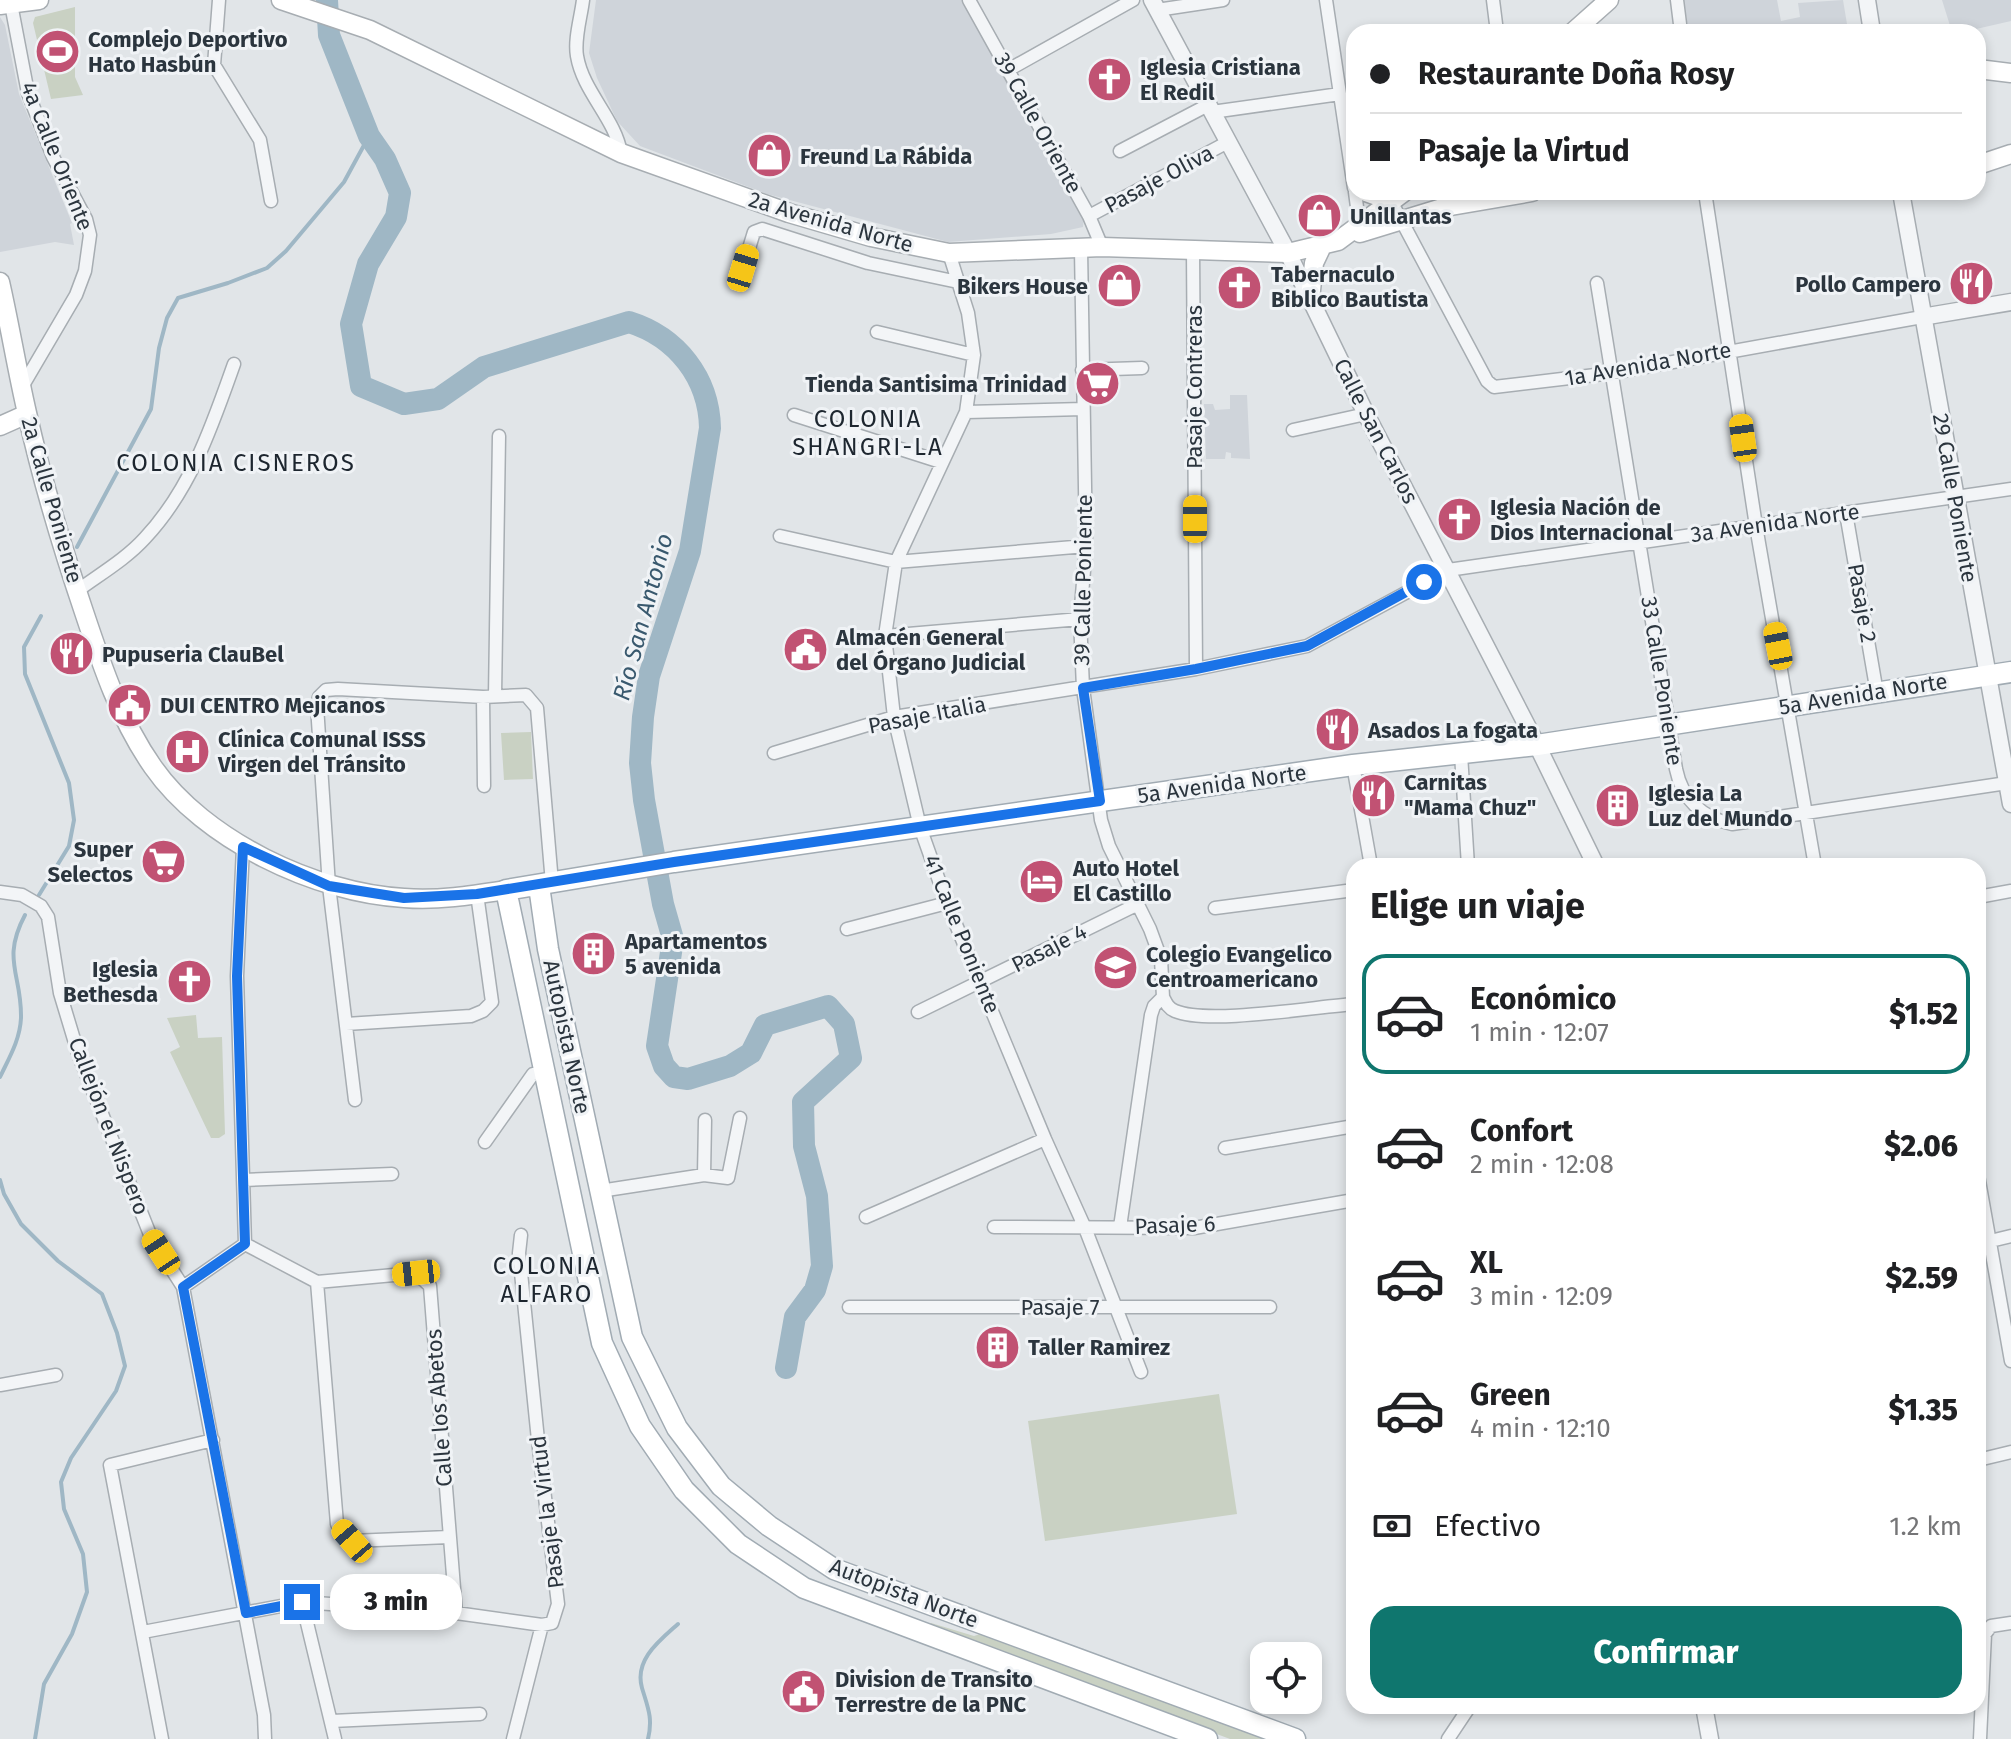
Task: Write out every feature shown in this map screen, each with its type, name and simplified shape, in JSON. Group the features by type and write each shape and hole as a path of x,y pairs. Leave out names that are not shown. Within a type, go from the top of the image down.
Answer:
{"main road":[{"path":"6,5 39,0"},
{"path":"1582,24 1609,0"},
{"name":"2a Avenida Norte","path":"285,1 351,22 382,36 621,153 789,213 871,237 949,253 1102,247 1288,253 1330,244 1360,230 1445,207 1486,200"},
{"path":"1986,70 2011,73"},
{"path":"1986,162 2011,154"},
{"path":"1360,230 1394,200"},
{"path":"1433,200 1445,207"},
{"path":"1310,299 1314,263 1330,244"},
{"name":"2a Calle Poniente","path":"0,282 43,479 103,669 121,712"},
{"path":"0,426 27,414"},
{"name":"5a Avenida Norte","path":"121,712 142,751 166,784 195,812 243,847 329,886 404,898 506,890 674,862 1353,765 1537,745 2011,672"},
{"name":"Autopista Norte","path":"546,884 548,949 632,1337 677,1428 721,1486 769,1526 834,1569 1295,1739"},
{"name":"Autopista Norte","path":"506,890 602,1343 640,1426 684,1490 738,1544 804,1588 1207,1739"},
{"path":"873,1616 886,1615 893,1608 891,1597 882,1587"},
{"path":"931,1636 921,1626 922,1620 928,1616 975,1629 984,1624"}],"street":[{"path":"219,0 214,65 260,140 271,201"},
{"path":"583,0 577,54 583,75 619,138 621,153"},
{"name":"39 Calle Oriente","path":"969,0 1089,216 1102,247"},
{"path":"1008,70 1133,0"},
{"path":"1155,5 1223,0"},
{"path":"1326,0 1346,134"},
{"path":"1493,0 1496,24"},
{"path":"1677,0 1680,24"},
{"path":"1867,0 1871,24"},
{"name":"4a Calle Oriente","path":"6,5 28,93 53,157 86,219 90,235 85,271 76,295 22,387"},
{"name":"Calle San Carlos","path":"1155,5 1288,253 1366,414 1592,858"},
{"path":"1120,151 1210,109 1340,94"},
{"name":"Pasaje Oliva","path":"1089,216 1228,142"},
{"path":"1356,200 1360,230"},
{"name":"1a Avenida Norte","path":"1398,200 1402,219 1487,381 1494,387 1612,373 2011,302"},
{"path":"1706,200 1756,526 1814,858"},
{"name":"29 Calle Poniente","path":"1902,200 2011,804"},
{"path":"743,268 754,232 762,229 868,263 958,282"},
{"name":"39 Calle Poniente","path":"1081,249 1086,546 1080,619 1083,688 1101,820 1109,846 1150,929 1161,959 1163,997 1154,1006 1151,1015 1120,1227"},
{"name":"Pasaje Contreras","path":"1193,250 1196,669"},
{"name":"41 Calle Poniente","path":"949,253 968,313 974,355 966,412 896,562 885,636 894,717 920,827 947,903 1085,1228 1141,1372"},
{"name":"33 Calle Poniente","path":"1597,283 1676,769 1683,791 1696,807 1709,817 1732,824 2007,783"},
{"path":"877,332 974,355"},
{"path":"77,591 131,551 164,515 207,439 234,364"},
{"path":"1082,370 1142,368"},
{"path":"966,412 1083,409"},
{"path":"1293,430 1366,414"},
{"path":"794,415 941,462"},
{"path":"484,786 499,436"},
{"name":"3a Avenida Norte","path":"1083,688 1307,646 1448,570 2011,489"},
{"name":"Pasaje 2","path":"1846,513 1877,693"},
{"path":"780,536 896,562 1086,546"},
{"path":"885,636 1080,619"},
{"name":"Pasaje Italia","path":"774,753 894,717 1083,688"},
{"path":"355,1100 329,886 317,706 319,697 326,690 338,689 489,697 526,695 537,708 546,884"},
{"path":"1461,754 1468,858"},
{"path":"1353,765 1370,858"},
{"path":"243,847 237,976 245,1244"},
{"path":"1215,908 1346,891"},
{"path":"1986,896 2011,891"},
{"name":"Callejón el Nispero","path":"0,892 22,895 41,906 48,917 60,993 79,1056 151,1237 183,1287"},
{"path":"346,1024 471,1016 483,1011 492,1002 477,894"},
{"path":"847,929 947,903"},
{"name":"Pasaje 4","path":"918,1012 1136,905"},
{"path":"1163,997 1175,1011 1209,1017 1346,1005"},
{"path":"485,1142 533,1074 543,1073"},
{"path":"600,1191 704,1175 728,1178 740,1118"},
{"path":"704,1175 705,1120"},
{"path":"1225,1148 1346,1127"},
{"path":"866,1217 1045,1139"},
{"path":"243,1180 392,1174"},
{"name":"Pasaje 6","path":"994,1227 1207,1227 1346,1201"},
{"name":"Pasaje la Virtud","path":"521,1235 519,1253 558,1604 552,1623 542,1625"},
{"path":"1986,1242 2011,1236"},
{"path":"245,1244 183,1287 246,1613 264,1715 265,1739"},
{"path":"245,1244 317,1282 337,1524 352,1541 449,1537"},
{"path":"1986,1252 2011,1361"},
{"name":"Calle los Abetos","path":"317,1282 416,1273 430,1286 456,1613"},
{"name":"Pasaje 7","path":"849,1307 1270,1307"},
{"path":"0,1385 56,1375"},
{"path":"162,1739 110,1465 213,1440"},
{"path":"1986,1458 2011,1452"},
{"path":"143,1632 302,1602 456,1613 542,1625 513,1739"},
{"path":"302,1602 335,1739"},
{"path":"1986,1633 1991,1626 2011,1623"},
{"path":"332,1721 480,1714"},
{"path":"1448,1739 1465,1714"},
{"path":"1705,1714 1710,1739"},
{"path":"1980,1739 1981,1714"}],"shaded area":[{"path":"596,0 965,0 1084,215 1083,227 1051,234 948,242 767,194 640,146 617,121 589,53"},
{"path":"1683,0 1777,0 1781,21 1800,17 1798,3 1843,0 1847,24 1688,24"},
{"path":"1942,0 2011,0 2011,21 1986,27 1986,24 1950,24"},
{"name":"Complejo Deportivo Hato Hasbún","path":"75,7 75,77 83,95 51,99 33,23 35,17"},
{"path":"0,17 5,25 19,94 72,223 74,245 55,242 0,252"},
{"path":"1230,395 1247,395 1250,459 1231,458 1231,453 1226,452 1225,459 1206,459 1204,404 1213,404 1215,410 1230,409"},
{"path":"531,732 533,779 504,780 501,733"},
{"path":"196,1015 198,1038 222,1037 225,1134 219,1138 211,1138 170,1052 180,1047 167,1018"},
{"path":"1219,1394 1237,1514 1045,1541 1028,1421"},
{"path":"931,1623 974,1636 983,1633 1269,1739 1230,1739 929,1625"}],"waterway":[{"name":"Río San Antonio","path":"327,0 329,35 369,136 385,159 400,193 396,217 368,264 351,324 361,386 404,404 438,399 484,367 629,322 662,338 675,349 697,376 704,392 710,428 690,551 649,676 643,717 640,763 644,800 663,904 673,939 657,1046 664,1066 674,1077 688,1079 730,1066 751,1053 765,1025 828,1006 844,1024 851,1058 803,1102 804,1146 817,1196 822,1266 815,1290 795,1317 786,1368"},
{"path":"77,547 151,409 159,348 167,318 178,298 267,268 286,251 344,182 369,136"},
{"path":"39,895 69,846 74,820 69,783 25,674 24,647 41,616"},
{"path":"0,1077 19,1034 20,1003 13,956 14,944 25,915"},
{"path":"0,1180 4,1194 21,1224 58,1261 102,1294 117,1333 125,1366 116,1391 71,1458 61,1482 64,1509 83,1554 87,1592 72,1634 44,1684 35,1739"},
{"path":"648,1739 650,1719 640,1678 642,1669 650,1652 678,1624"}],"place":[{"name":"Complejo Deportivo Hato Hasbún","path":"57,52"},
{"name":"Iglesia Cristiana El Redil","path":"1109,80"},
{"name":"Freund La Rábida","path":"769,156"},
{"name":"Unillantas","path":"1319,216"},
{"name":"Pollo Campero","path":"1972,284"},
{"name":"Bikers House","path":"1119,286"},
{"name":"Tabernaculo Biblico Bautista","path":"1240,287"},
{"name":"Tienda Santisima Trinidad","path":"1098,384"},
{"name":"Iglesia Nación de Dios Internacional","path":"1459,520"},
{"name":"Almacén General del Órgano Judicial","path":"805,650"},
{"name":"Pupuseria ClauBel","path":"71,654"},
{"name":"DUI CENTRO Mejicanos","path":"129,705"},
{"name":"Asados La fogata","path":"1337,730"},
{"name":"Clínica Comunal ISSS Virgen del Tránsito","path":"187,752"},
{"name":"Carnitas \"Mama Chuz\"","path":"1373,795"},
{"name":"Iglesia La Luz del Mundo","path":"1617,806"},
{"name":"Super Selectos","path":"164,862"},
{"name":"Auto Hotel El Castillo","path":"1042,881"},
{"name":"Apartamentos 5 avenida","path":"594,954"},
{"name":"Colegio Evangelico Centroamericano","path":"1115,967"},
{"name":"Iglesia Bethesda","path":"189,982"},
{"name":"Taller Ramirez","path":"997,1347"},
{"name":"Division de Transito Terrestre de la PNC","path":"804,1692"}],"district":[{"name":"COLONIA SHANGRI-LA","path":"868,433"},
{"name":"COLONIA CISNEROS","path":"236,463"},
{"name":"COLONIA ALFARO","path":"547,1280"}],"route":[{"path":"302,1602 246,1613 183,1287 245,1244 237,976 243,847 329,886 404,898 477,894 539,886 674,862 1100,801 1083,688 1307,646 1424,582"}]}
